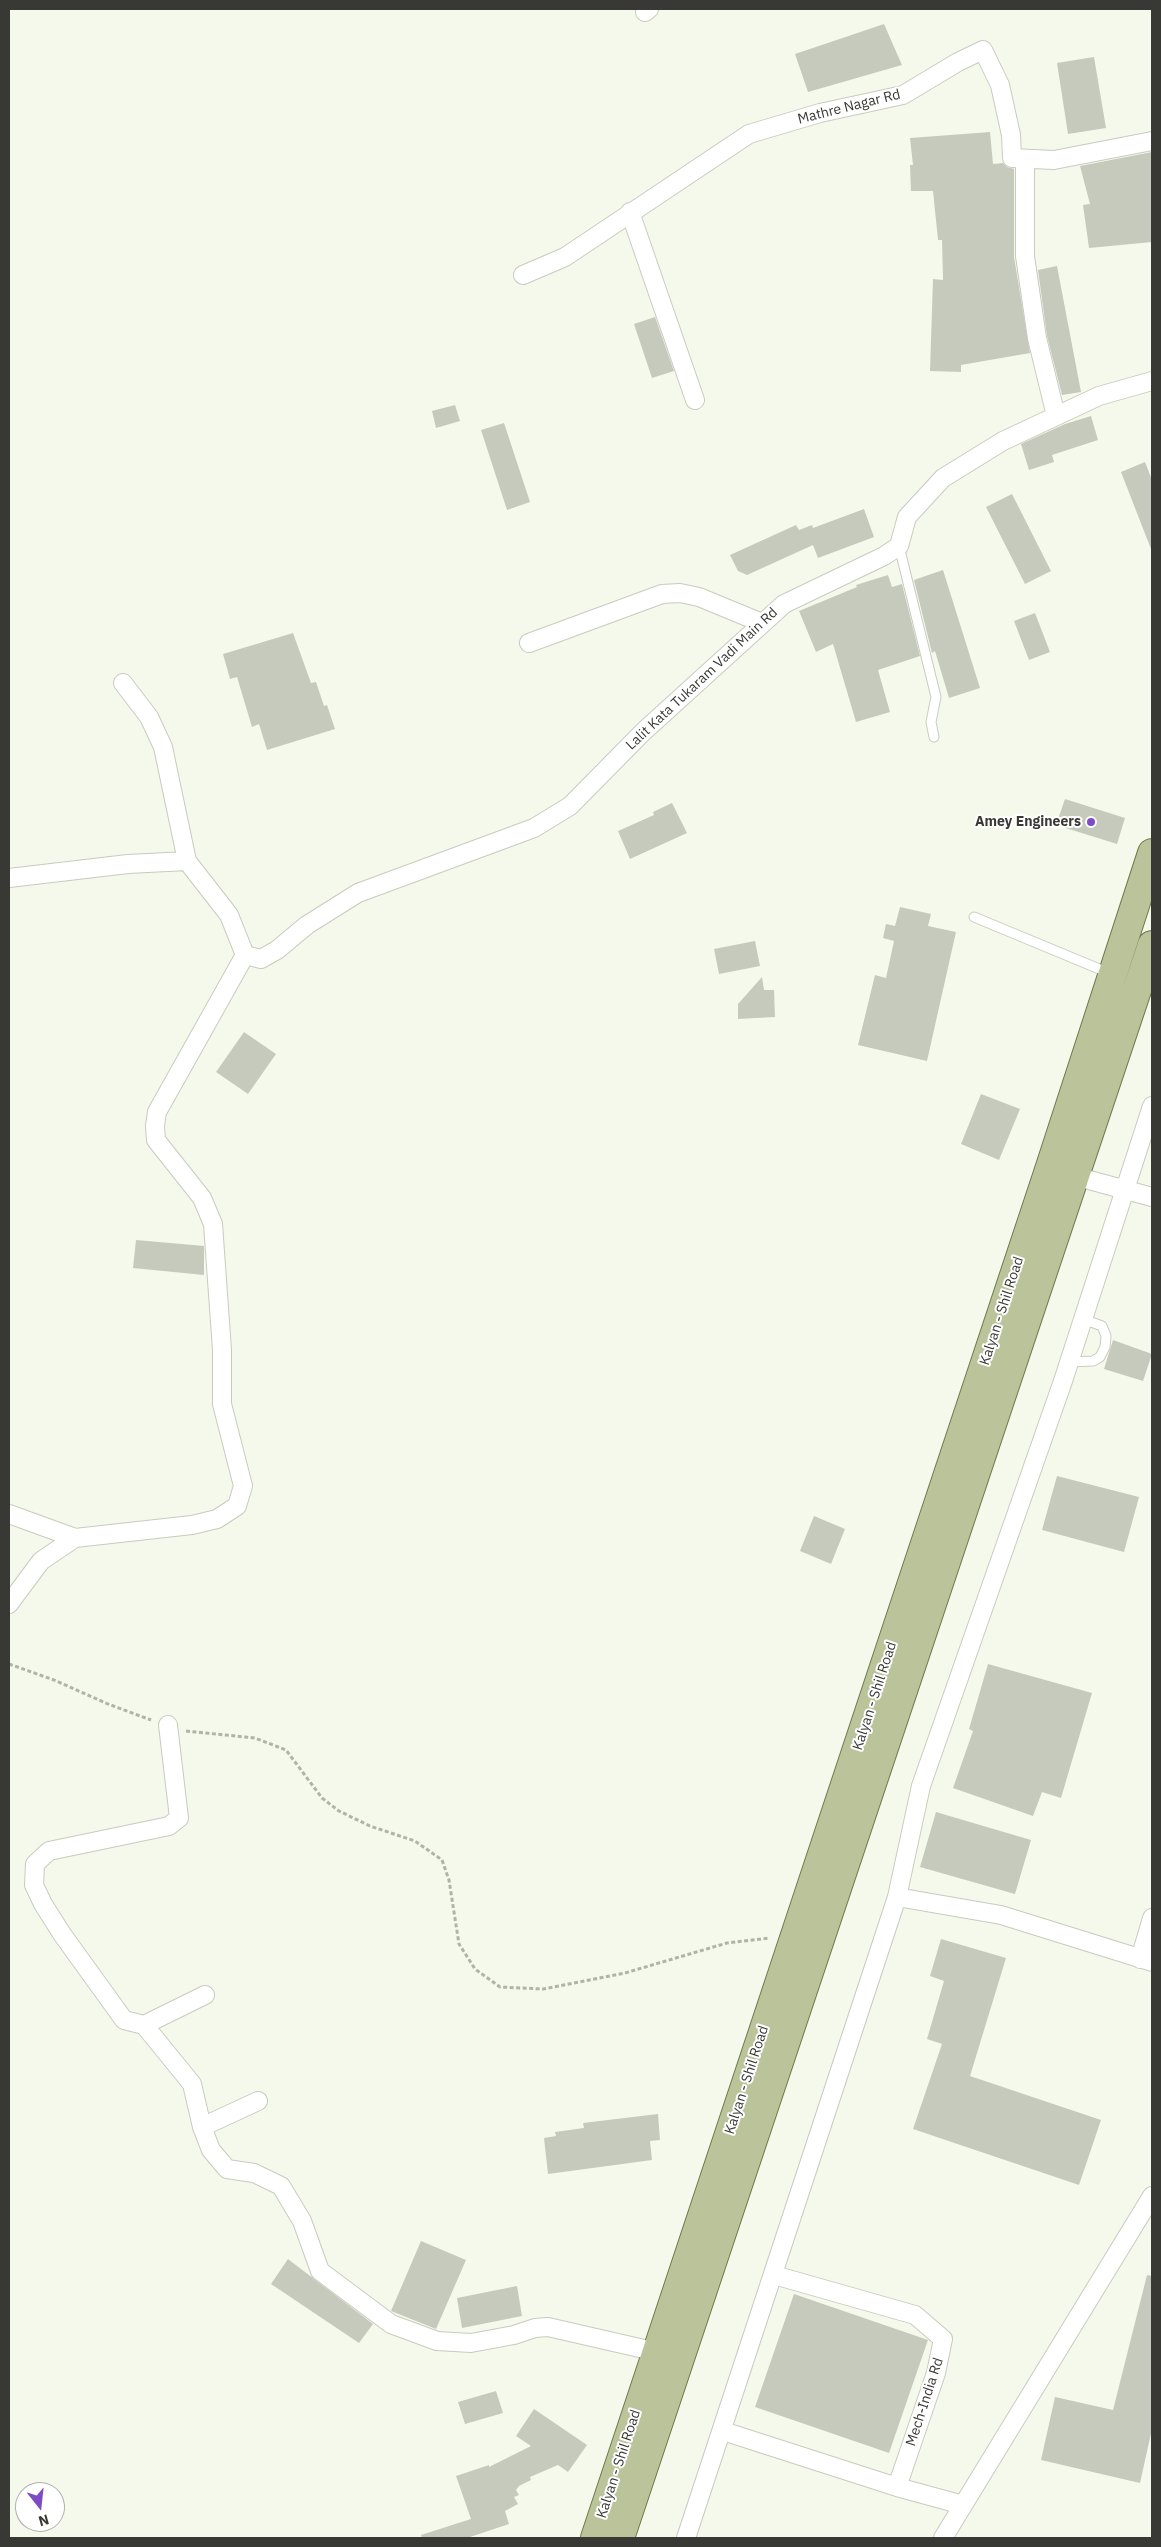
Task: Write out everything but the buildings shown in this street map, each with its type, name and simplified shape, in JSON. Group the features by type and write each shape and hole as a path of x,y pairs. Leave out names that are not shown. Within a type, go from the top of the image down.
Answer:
{"main road":[{"name":"Kalyan - Shil Road","path":"595,2538 795,1934 1062,1172 1127,980 1152,852"},
{"name":"Kalyan - Shil Road","path":"1127,980 1152,945"},
{"name":"Kalyan - Shil Road","path":"620,2538 1062,1172"}],"street":[{"name":"Mathre Nagar Rd","path":"523,275 564,257 749,134 820,113 903,95 982,50 1000,85 1011,135 1012,158 1025,158"},
{"path":"1056,416 1037,338 1025,256 1025,158 1054,160 1152,141"},
{"path":"630,212 695,400"},
{"path":"899,546 907,517 943,478 1003,441 1099,396 1152,381"},
{"name":"Lalit Kata Tukaram Vadi Main Rd","path":"245,955 261,958 277,950 307,925 358,893 534,828 570,806 643,732 784,604 884,556 899,546"},
{"path":"529,642 662,594 680,593 699,597 762,624"},
{"path":"9,1514 75,1538 192,1525 217,1519 237,1506 243,1486 222,1404 222,1350 213,1224 202,1198 156,1140 155,1126 157,1112 245,955 229,915 187,860 162,747 149,717 123,683"},
{"path":"9,878 128,864 187,860"},
{"path":"686,2538 723,2431 897,1897 921,1786 1069,1362 1152,1106"},
{"path":"1062,1172 1152,1197"},
{"path":"9,1604 41,1561 75,1538"},
{"path":"168,1725 179,1818 169,1826 49,1851 35,1864 34,1884 42,1904 124,2020 144,2025 192,2084 202,2127 211,2150 227,2168 254,2173 280,2186 302,2220 320,2271 391,2324 437,2341 471,2343 514,2335 535,2328 548,2327 657,2352"},
{"path":"897,1897 1001,1915 1146,1961 1152,1918"},
{"path":"144,2025 205,1995"},
{"path":"202,2127 258,2101"},
{"path":"943,2538 1152,2196"},
{"name":"Mech-India Rd","path":"774,2275 914,2315 943,2339 936,2373 896,2487"},
{"path":"723,2431 896,2487 963,2505"}],"lane":[{"path":"899,546 936,697 931,722 934,737"},
{"path":"974,917 1127,980"},
{"path":"1069,1362 1092,1361 1100,1357 1105,1347 1106,1336 1102,1326 1083,1319"}],"path":[{"path":"9,1664 54,1680 108,1704 184,1731 255,1738 286,1750 322,1798 339,1811 370,1826 415,1841 442,1860 450,1880 459,1944 475,1969 500,1987 543,1989 625,1973 727,1943 795,1934"}],"place":[{"name":"Amey Engineers","path":"1091,822"}]}
